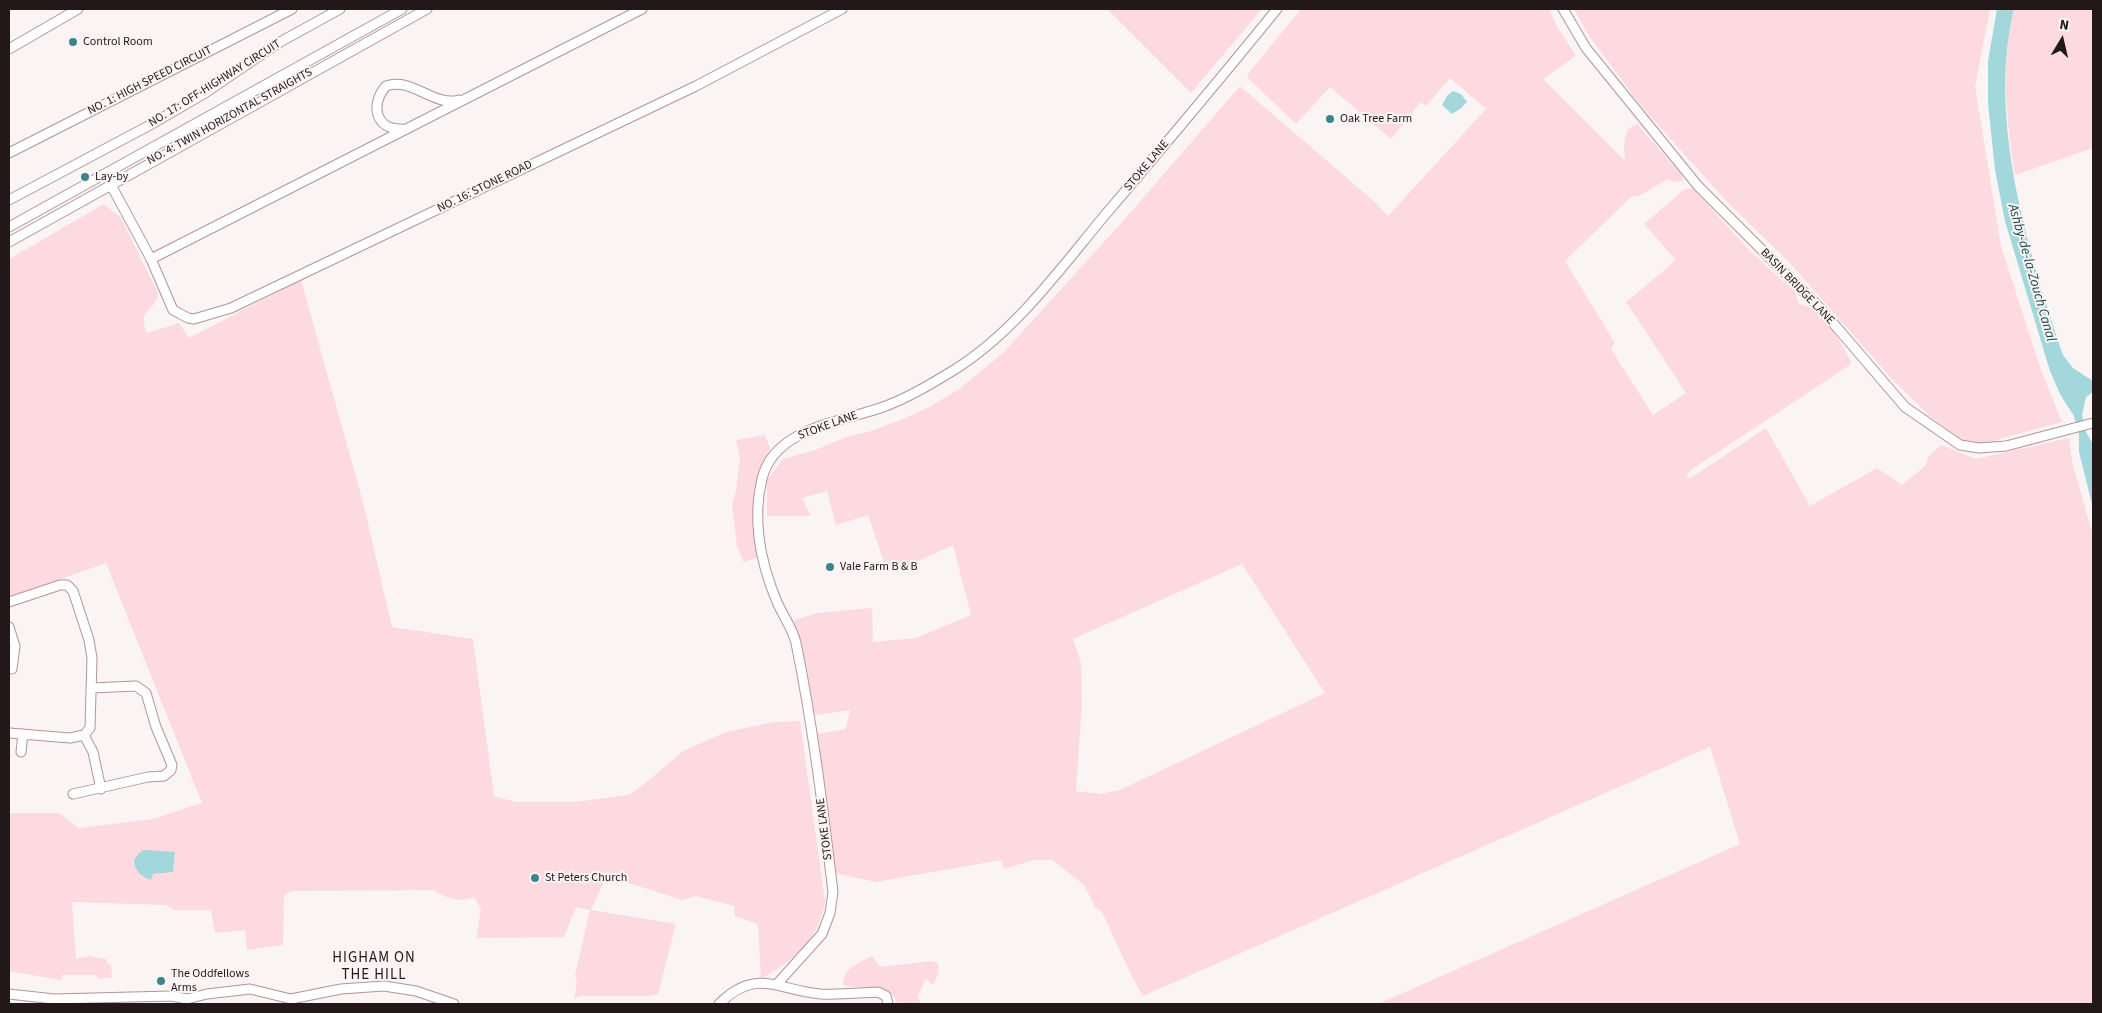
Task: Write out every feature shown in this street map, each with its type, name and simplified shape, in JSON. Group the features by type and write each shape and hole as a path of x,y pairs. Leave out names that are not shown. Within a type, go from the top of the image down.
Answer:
{"street":[{"path":"9,49 78,9"},
{"name":"NO. 1: HIGH SPEED CIRCUIT","path":"9,153 292,9"},
{"name":"NO. 17: OFF-HIGHWAY CIRCUIT","path":"9,200 150,126 205,93 280,42 340,9"},
{"name":"NO. 4: TWIN HORIZONTAL STRAIGHTS","path":"9,227 402,9"},
{"name":"NO. 4: TWIN HORIZONTAL STRAIGHTS","path":"9,242 427,9"},
{"path":"151,259 308,181 405,129 642,9"},
{"name":"NO. 16: STONE ROAD","path":"111,185 151,259 173,310 188,318 201,318 231,308 696,86 842,9"},
{"name":"STOKE LANE","path":"777,984 822,934 830,913 833,892 812,729 795,638 777,603 761,555 758,511 759,493 767,464 782,446 806,432 885,406 927,386 968,361 1002,332 1052,279 1277,9"},
{"name":"BASIN BRIDGE LANE","path":"1563,9 1586,48 1698,186 1822,310 1905,407 1960,445 1979,448 2006,446 2091,424"},
{"path":"405,129 388,127 379,118 377,112 378,98 386,86 404,85 437,99 450,101 457,101 482,90"},
{"path":"9,602 60,585 67,585 73,591 89,640 92,658 90,728 84,735 70,738 9,733"},
{"path":"9,627 15,646 12,669"},
{"path":"73,794 148,777 164,776 171,770 172,765 153,718 146,693 141,688 136,686 91,688"},
{"path":"21,752 22,734"},
{"path":"84,735 93,752 101,789"},
{"path":"719,1004 730,993 744,986 777,984 798,992 822,994 878,992 886,996 888,1004"},
{"path":"9,994 54,999 164,996 188,1002 206,994 243,989 257,990 291,999 341,989 378,986 404,988 454,1004"}],"shaded area":[{"path":"1107,9 1262,9 1191,93"},
{"path":"1301,9 1549,9 1557,26 1576,56 1543,79 1625,161 1624,145 1626,133 1628,129 1637,124 1681,174 1683,181 1674,182 1668,179 1639,196 1631,197 1565,261 1615,343 1611,349 1653,415 1686,393 1626,302 1675,259 1644,224 1685,189 1692,188 1751,252 1795,292 1799,304 1808,307 1823,318 1836,335 1851,361 1850,365 1691,470 1686,475 1689,479 1766,428 1810,506 1877,468 1902,485 1926,465 1928,457 1941,445 1976,459 2069,438 2072,461 2093,536 2093,1004 1378,1004 1740,844 1710,747 1143,996 1132,977 1102,912 1095,907 1084,885 1052,860 1034,860 1004,869 1001,860 876,882 834,873 818,734 846,729 850,710 816,715 812,710 794,620 818,613 872,608 873,642 916,638 971,615 953,545 910,565 885,565 868,515 836,525 827,491 802,498 811,516 767,516 767,480 783,459 901,420 929,407 958,390 1004,352 1124,220 1240,86 1376,203 1388,216 1486,109 1450,78 1426,106 1421,102 1391,139 1330,87 1296,124 1247,75","holes":["1242,564 1325,693 1120,790 1100,794 1076,791 1082,704 1081,663 1073,639"]},
{"path":"1574,9 1990,9 1975,87 2001,246 2041,370 2062,422 1990,443 1978,444 1963,441 1931,417 1892,379 1789,262 1729,204 1641,106 1589,36"},
{"path":"2014,9 2093,9 2093,148 2015,175 2006,92 2007,50"},
{"path":"104,204 121,218 158,293 154,304 145,314 144,325 147,333 179,323 189,338 301,280 363,502 392,627 473,639 494,796 516,802 575,802 629,795 683,751 726,732 774,722 800,721 825,901 817,928 803,948 784,964 761,979 758,924 735,916 734,906 696,896 682,900 607,876 591,910 676,924 658,994 648,996 583,996 574,998 577,983 575,975 590,910 576,907 564,937 476,938 481,909 474,897 465,900 454,899 434,890 291,891 284,896 283,945 247,950 245,930 215,933 211,910 173,910 166,905 72,902 76,959 89,956 106,959 108,964 111,964 112,977 98,979 97,975 62,975 61,980 9,971 9,813 59,813 79,828 153,819 202,803 106,563 9,597 9,259"},
{"path":"765,435 770,448 757,480 753,515 757,558 743,562 737,545 732,504 736,491 740,458 736,440"},
{"path":"872,956 880,967 931,961 938,963 939,972 933,985 926,979 918,995 920,1004 897,1004 895,998 881,989 845,986 843,984 849,969"}],"water":[{"name":"Ashby-de-la-Zouch Canal","path":"1997,9 2014,9 2007,51 2005,94 2008,139 2025,229 2063,355 2073,368 2093,381 2093,392 2086,397 2082,415 2086,432 2093,444 2093,508 2079,452 2079,434 2074,416 2061,396 2050,371 2005,221 1995,170 1988,103 1988,61"},
{"path":"1453,91 1461,94 1467,102 1452,114 1442,105 1447,96"},
{"path":"144,850 175,852 173,872 153,874 151,880 141,875 137,870 134,860"}],"place":[{"name":"Control Room","path":"73,42"},
{"name":"Oak Tree Farm","path":"1330,119"},
{"name":"Lay-by","path":"85,177"},
{"name":"Vale Farm B & B","path":"830,567"},
{"name":"St Peters Church","path":"535,878"},
{"name":"The Oddfellows Arms","path":"161,981"}],"district":[{"name":"HIGHAM ON THE HILL","path":"374,968"}]}
